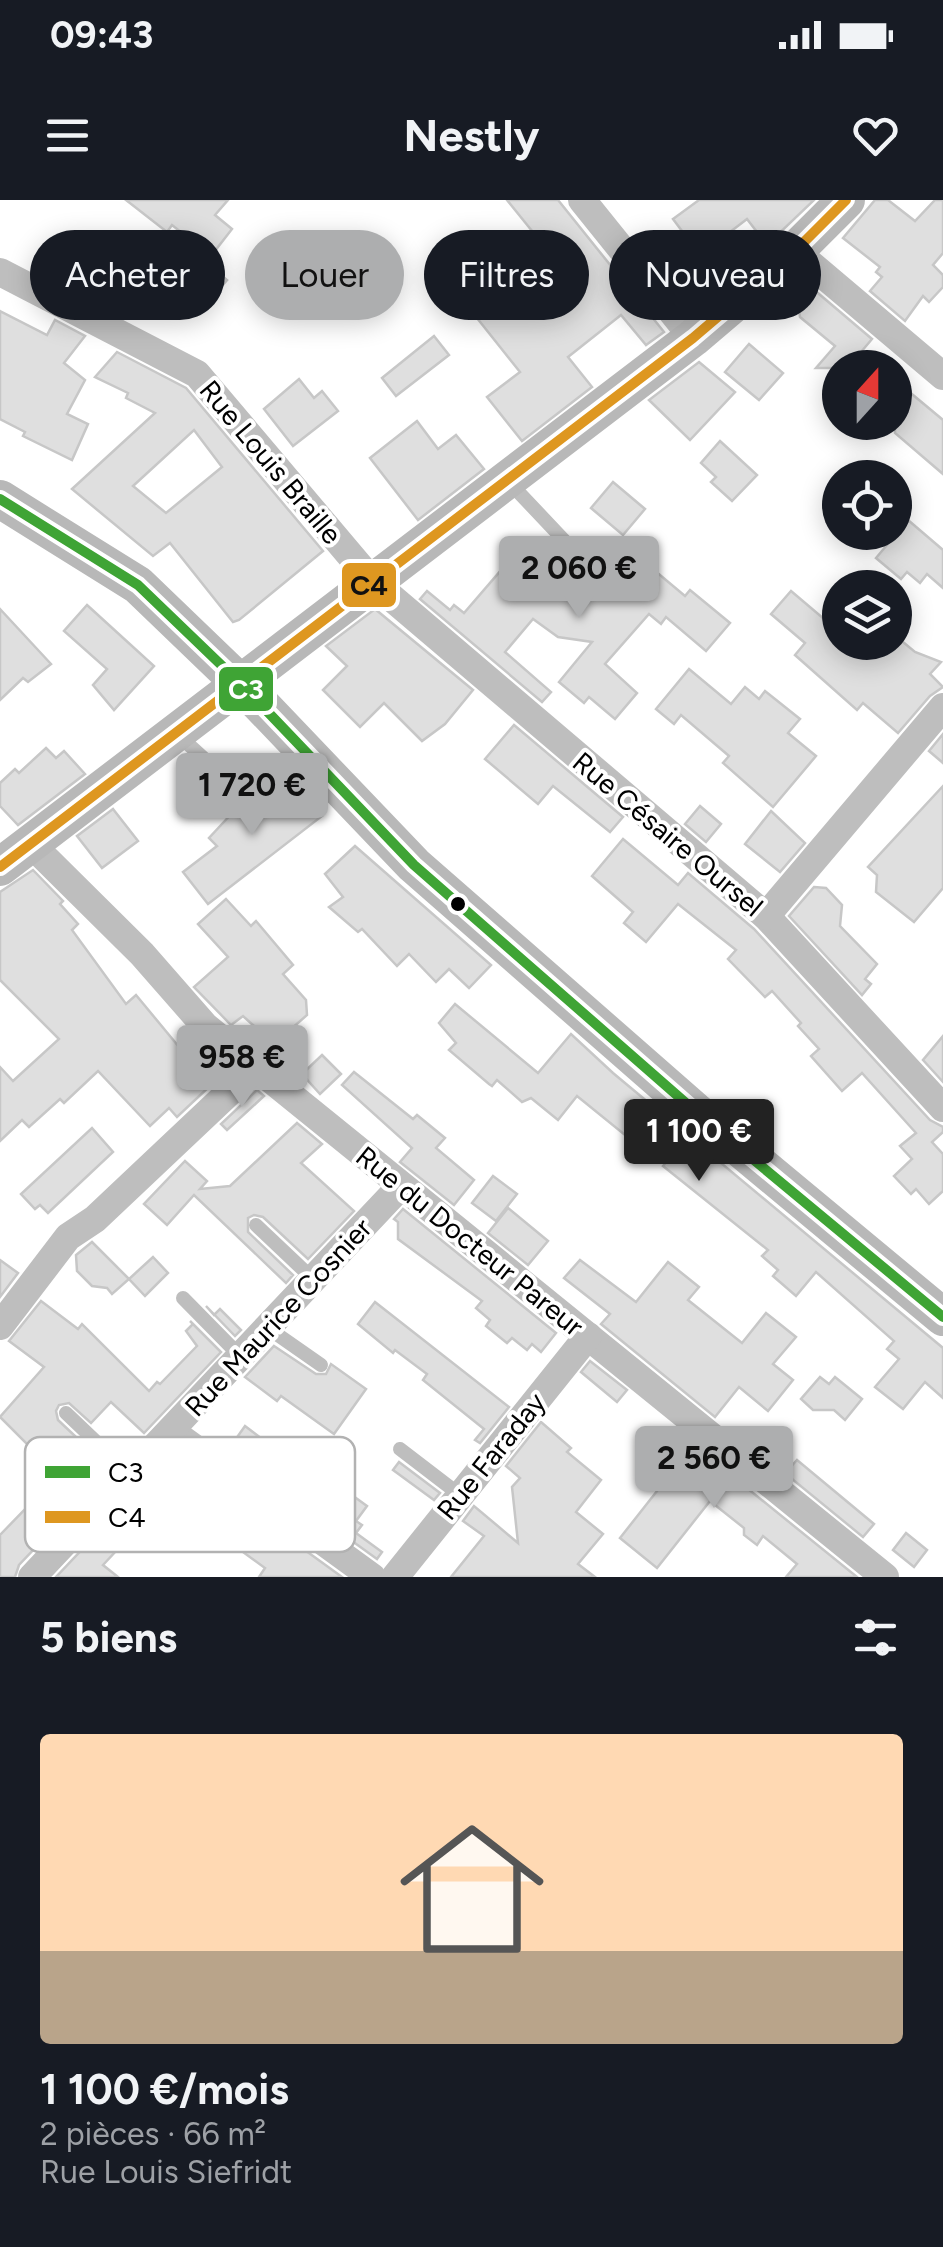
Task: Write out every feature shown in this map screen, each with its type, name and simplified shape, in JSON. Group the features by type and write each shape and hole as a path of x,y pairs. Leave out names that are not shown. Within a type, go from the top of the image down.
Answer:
{"street":[{"path":"582,200 693,338"},
{"path":"817,230 846,200"},
{"name":"Rue Louis Braille","path":"0,272 196,374 372,581"},
{"path":"821,272 943,376"},
{"path":"0,867 242,685 372,581 508,482 714,320"},
{"path":"0,498 138,585 242,685 414,865 695,1111 943,1317"},
{"name":"Rue Césaire Oursel","path":"372,581 766,916 943,1108"},
{"path":"766,916 943,708"},
{"name":"Rue du Docteur Pareur","path":"30,844 142,954 205,1026 884,1577"},
{"path":"0,1326 68,1237 95,1220 255,1068"},
{"name":"Rue Maurice Cosnier","path":"165,1437 400,1187"},
{"name":"Rue Faraday","path":"394,1577 588,1336"},
{"path":"171,1431 179,1437"},
{"name":"Rue Maurice Cosnier","path":"32,1577 56,1552"},
{"path":"338,1552 372,1577"}],"lane":[{"path":"508,482 576,553"},
{"path":"176,734 221,774"},
{"path":"256,1226 313,1279"},
{"path":"183,1298 241,1356"},
{"path":"268,1328 320,1365"},
{"path":"66,1413 91,1437"},
{"path":"400,1450 460,1495"}],"building":[{"path":"126,200 228,200 215,215 232,229 225,238 225,230 178,230 172,225 164,230"},
{"path":"507,200 558,200 582,230 531,230"},
{"path":"699,200 814,200 783,230 755,230 747,219 733,230 681,230 673,219"},
{"path":"875,200 888,200 915,221 935,200 943,200 943,253 933,265 943,275 943,287 929,302 923,296 905,321 870,291 882,277 876,272 880,267 843,238"},
{"path":"589,239 609,264 609,320 615,320 568,357 592,387 522,441 487,397 520,372 479,320 589,320"},
{"path":"821,296 872,339 863,350 832,350 835,346 804,320 821,320"},
{"path":"0,311 47,335 55,320 85,336 64,363 85,380 67,414 88,424 72,460 23,436 25,432 0,419"},
{"path":"625,320 654,320 664,332 646,345"},
{"path":"434,336 449,355 396,396 382,378"},
{"path":"749,344 783,373 759,400 725,372"},
{"path":"117,352 186,388 323,551 233,622 170,543 153,556 72,489 155,413 126,398 128,393 95,377","holes":["194,430 222,467 166,513 133,486"]},
{"path":"699,362 735,392 690,440 649,400"},
{"path":"299,379 314,398 322,391 338,411 293,446 264,409"},
{"path":"912,394 943,420 943,474 903,440 912,440"},
{"path":"417,421 438,449 456,435 484,469 418,520 370,458"},
{"path":"720,441 757,475 732,501 711,482 716,477 701,463"},
{"path":"613,482 645,509 623,535 591,508"},
{"path":"912,523 943,550 943,588 927,574 920,583 912,576 912,570 890,570 876,558 883,550 912,550"},
{"path":"602,547 643,582 654,570 685,596 690,590 730,623 706,651 666,617 661,624 649,614 605,664 637,693 615,719 589,697 584,703 559,682 592,642 558,637 533,619 505,652 551,692 542,702 420,599 427,591 450,610 454,605 464,613 515,554 561,596"},
{"path":"791,591 822,617 822,660 912,660 912,650 941,662 930,674 943,687 898,733 863,703 857,710 795,655 805,643 771,614"},
{"path":"87,605 154,666 114,710 93,685 107,669 64,631"},
{"path":"0,609 51,664 28,682 23,678 0,700"},
{"path":"375,609 473,690 445,724 422,741 384,703 360,727 323,690 347,666 326,646"},
{"path":"689,669 731,704 745,687 759,699 765,691 800,719 788,733 816,756 773,807 723,763 729,756 681,715 674,724 656,709"},
{"path":"514,725 623,817 610,832 553,786 538,804 485,759"},
{"path":"943,734 943,763 929,751"},
{"path":"46,748 56,758 64,751 85,774 18,825 0,806 0,783 15,769 19,773"},
{"path":"279,774 322,816 208,904 183,872 217,846 209,838 236,809 240,813"},
{"path":"943,786 943,888 914,922 876,892 877,875 868,867"},
{"path":"700,806 721,824 706,842 685,824"},
{"path":"113,809 138,841 102,868 77,836"},
{"path":"771,811 805,843 780,872 745,844"},
{"path":"623,839 678,885 688,873 754,929 930,1120 943,1127 932,1142 943,1154 943,1191 929,1204 916,1189 911,1194 894,1176 912,1159 900,1146 916,1133 862,1073 842,1091 811,1056 819,1049 798,1026 801,1023 772,991 765,997 728,959 736,950 678,904 646,942 624,923 633,912 592,876"},
{"path":"355,846 491,965 469,988 449,969 436,982 409,954 397,966 362,929 358,932 329,907 343,897 325,874"},
{"path":"33,870 63,901 60,904 78,924 72,930 126,1004 136,995 179,1047 191,1036 229,1068 177,1117 169,1108 150,1126 98,1071 64,1103 60,1099 29,1127 22,1120 0,1141 0,1067 13,1081 59,1039 0,980 0,892"},
{"path":"814,887 826,888 842,905 840,926 877,964 865,979 871,984 862,995 789,916"},
{"path":"226,899 251,926 256,921 293,965 283,974 306,1000 307,1015 274,1044 243,1016 231,1025 194,987 228,957 198,924"},
{"path":"455,1004 538,1073 571,1034 943,1348 943,1398 925,1382 903,1409 875,1387 899,1359 887,1349 894,1341 816,1272 796,1296 773,1276 778,1270 762,1256 768,1250 663,1166 668,1160 635,1133 630,1139 577,1096 558,1120 531,1098 522,1102 497,1080 492,1086 489,1084 449,1050 456,1043 439,1023"},
{"path":"943,1036 943,1082 923,1060"},
{"path":"322,1055 341,1074 320,1094 302,1074"},
{"path":"354,1072 413,1119 417,1115 445,1138 436,1148 474,1180 454,1205 400,1162 412,1148 342,1085"},
{"path":"257,1090 264,1096 227,1130 221,1124"},
{"path":"297,1123 322,1144 301,1163 354,1211 308,1259 263,1217 248,1218 248,1232 293,1275 286,1283 194,1195 167,1225 144,1204 185,1161 207,1181 200,1189 230,1186"},
{"path":"92,1128 113,1152 48,1213 40,1205 35,1209 21,1194"},
{"path":"493,1176 517,1194 496,1221 472,1203"},
{"path":"508,1208 548,1241 528,1265 488,1233"},
{"path":"403,1209 556,1333 541,1352 532,1344 527,1350 512,1338 507,1343 486,1326 490,1320 476,1308 482,1301 398,1239 398,1222 394,1219"},
{"path":"92,1242 129,1279 112,1294 107,1288 92,1286 77,1271 76,1255"},
{"path":"153,1257 168,1273 145,1296 129,1279"},
{"path":"0,1260 18,1273 0,1297"},
{"path":"580,1260 636,1302 668,1262 699,1287 688,1300 742,1343 766,1313 796,1337 773,1364 793,1380 768,1411 739,1387 715,1417 601,1324 610,1314 564,1278"},
{"path":"41,1301 78,1329 82,1324 149,1391 197,1346 186,1331 193,1324 221,1352 144,1433 111,1402 91,1423 69,1403 59,1405 58,1420 76,1437 25,1437 25,1442 0,1417 44,1367 9,1341"},
{"path":"375,1302 509,1407 480,1443 475,1440 484,1429 423,1380 427,1374 358,1324"},
{"path":"220,1309 241,1330 235,1336 214,1315"},
{"path":"274,1346 316,1374 326,1374 331,1364 366,1389 334,1434 281,1396 277,1401 245,1377"},
{"path":"590,1361 627,1390 617,1402 581,1372"},
{"path":"820,1377 829,1384 835,1377 862,1399 845,1420 834,1410 813,1410 801,1399"},
{"path":"541,1422 571,1448 567,1452 601,1480 576,1512 603,1534 578,1564 595,1577 451,1577 484,1536 463,1521 474,1506 518,1543 512,1487 520,1478 506,1466"},
{"path":"245,1426 260,1437 237,1437"},
{"path":"674,1429 857,1577 786,1577 797,1564 763,1536 757,1545 744,1535 744,1528 710,1501 657,1568 620,1538 661,1486 640,1469"},
{"path":"760,1449 787,1471 797,1460 874,1524 863,1537"},
{"path":"399,1462 440,1493 434,1500 393,1470"},
{"path":"355,1497 367,1506 356,1521 362,1525 356,1533 382,1552 377,1559 355,1543"},
{"path":"25,1509 25,1552 31,1552 19,1565 15,1577 0,1577 0,1535"},
{"path":"906,1533 927,1550 914,1567 893,1550"},
{"path":"80,1552 115,1552 103,1565 118,1577 56,1577"},
{"path":"243,1552 308,1552 342,1577 259,1577 265,1568"}],"transit line":[{"name":"C4","path":"0,867 693,338 795,251 846,200"},
{"name":"C3","path":"0,499 138,585 242,685 414,865 695,1111 943,1317"}]}
